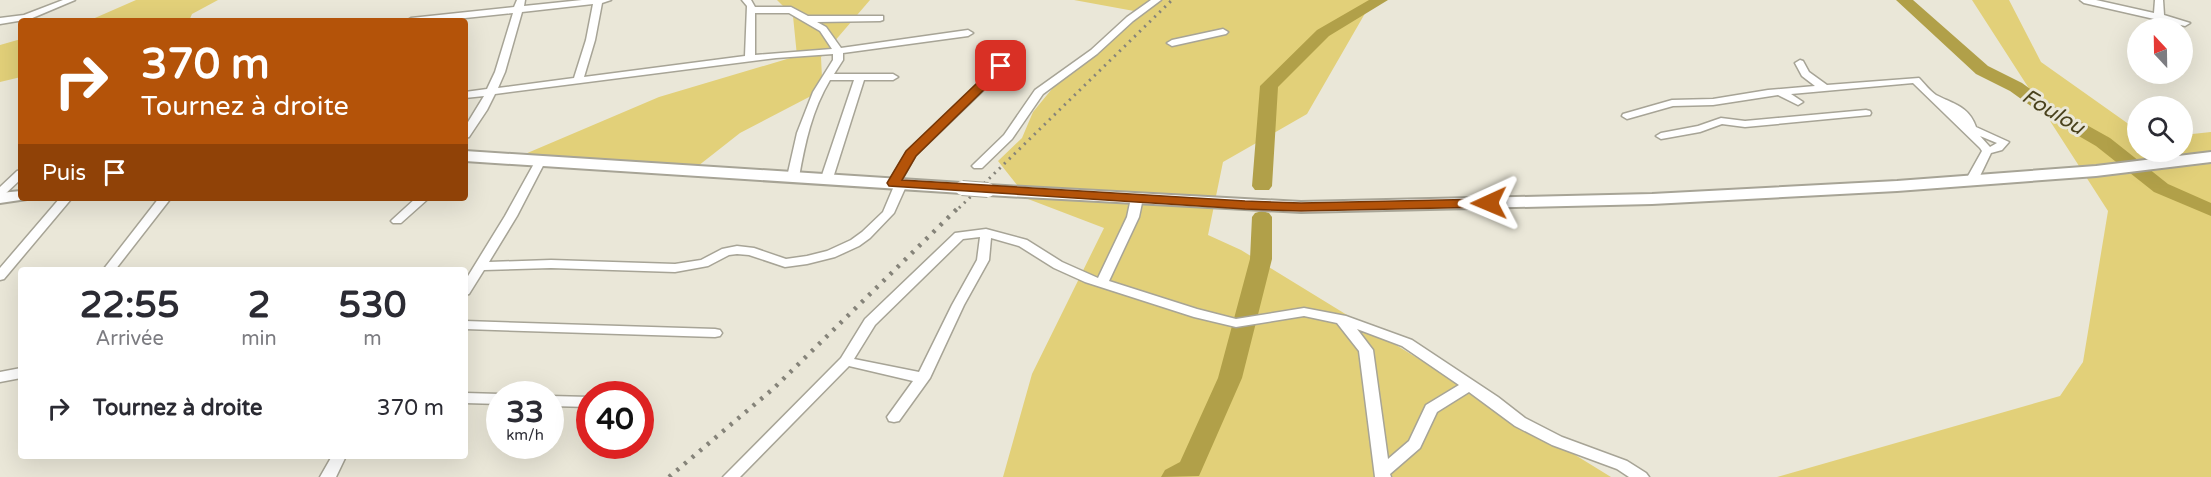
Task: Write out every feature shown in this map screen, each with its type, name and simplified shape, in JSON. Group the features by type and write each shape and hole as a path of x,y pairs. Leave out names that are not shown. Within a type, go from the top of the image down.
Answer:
{"street":[{"path":"0,21 45,10 71,0"},
{"path":"578,80 595,31 598,0"},
{"path":"445,18 519,5 607,0"},
{"path":"746,0 751,6 750,59"},
{"path":"978,166 1008,137 1039,92 1094,52 1130,19 1157,0"},
{"path":"2084,0 2163,18"},
{"path":"2126,0 2129,10"},
{"path":"2159,0 2159,17"},
{"path":"468,131 492,90 506,55 519,5"},
{"path":"751,10 790,10 823,29 838,51 838,60 827,77 802,133 793,177"},
{"path":"806,19 880,18"},
{"path":"1172,43 1222,32"},
{"path":"468,94 750,59 838,51 968,33"},
{"path":"481,266 551,264 675,268 704,263 726,252 736,250 750,251 785,263 831,254 855,243 888,213 897,183 911,154 993,76 1010,54"},
{"path":"1800,63 1805,74 1826,88"},
{"path":"827,77 892,76"},
{"path":"827,178 860,78"},
{"path":"1627,116 1672,103 1713,102 1779,92 1915,80 1987,151"},
{"path":"1779,92 1798,102"},
{"path":"1931,96 1963,111 1969,118 1971,129 2004,142 1998,148 1987,151 1974,176 1979,181"},
{"path":"1661,136 1701,129 1721,121 1745,124 1866,113"},
{"path":"468,158 541,160 988,190 1301,207 1652,199 1979,181 2096,171 2211,157"},
{"path":"468,286 541,160"},
{"path":"0,193 18,176"},
{"path":"0,198 18,196"},
{"path":"1102,284 1133,217 1137,198"},
{"path":"0,276 63,201"},
{"path":"111,267 163,201"},
{"path":"397,221 420,201"},
{"path":"894,417 923,378 958,305 983,260 986,233"},
{"path":"731,477 846,361 870,322 959,236 986,233 1023,243 1058,265 1102,284 1185,311 1236,322 1304,312 1341,319 1407,343 1520,422 1557,441 1622,465 1641,477"},
{"path":"1341,319 1366,350 1383,474"},
{"path":"468,325 715,333"},
{"path":"846,361 923,378"},
{"path":"0,377 18,374"},
{"path":"1383,474 1414,444 1431,409 1469,385"},
{"path":"468,398 486,399"},
{"path":"328,477 337,459"}],"shaded area":[{"path":"136,0 218,0 192,14 190,18 95,18"},
{"path":"777,0 870,0 821,57 822,78 811,96 740,133 698,166 525,154 659,97 797,56 793,16"},
{"path":"1074,0 1376,0 1371,3 1307,114 1223,162 1208,235 1241,250 1611,477 1003,477 1032,374 1104,228 1028,199 998,161 1022,138 1033,112 1065,73 1134,11"},
{"path":"1972,0 2009,0 2041,62 2127,123 2127,162 2193,162 2193,134 2211,132 2211,477 1777,477 2060,396 2083,362 2108,211"},
{"path":"18,40 18,78 0,82 0,45"}],"waterway":[{"path":"1262,186 1269,86 1323,33 1380,0"},
{"name":"Foulou","path":"1904,0 1982,70 2016,87 2052,113 2103,142 2161,188 2211,210"},
{"path":"1174,477 1190,469 1230,378 1261,259 1262,217"}],"railway":[{"path":"959,208 1172,0"},
{"path":"669,477 774,388 960,206"}],"route":[{"path":"1001,66 911,154 894,183 1301,207 1489,203"}]}
